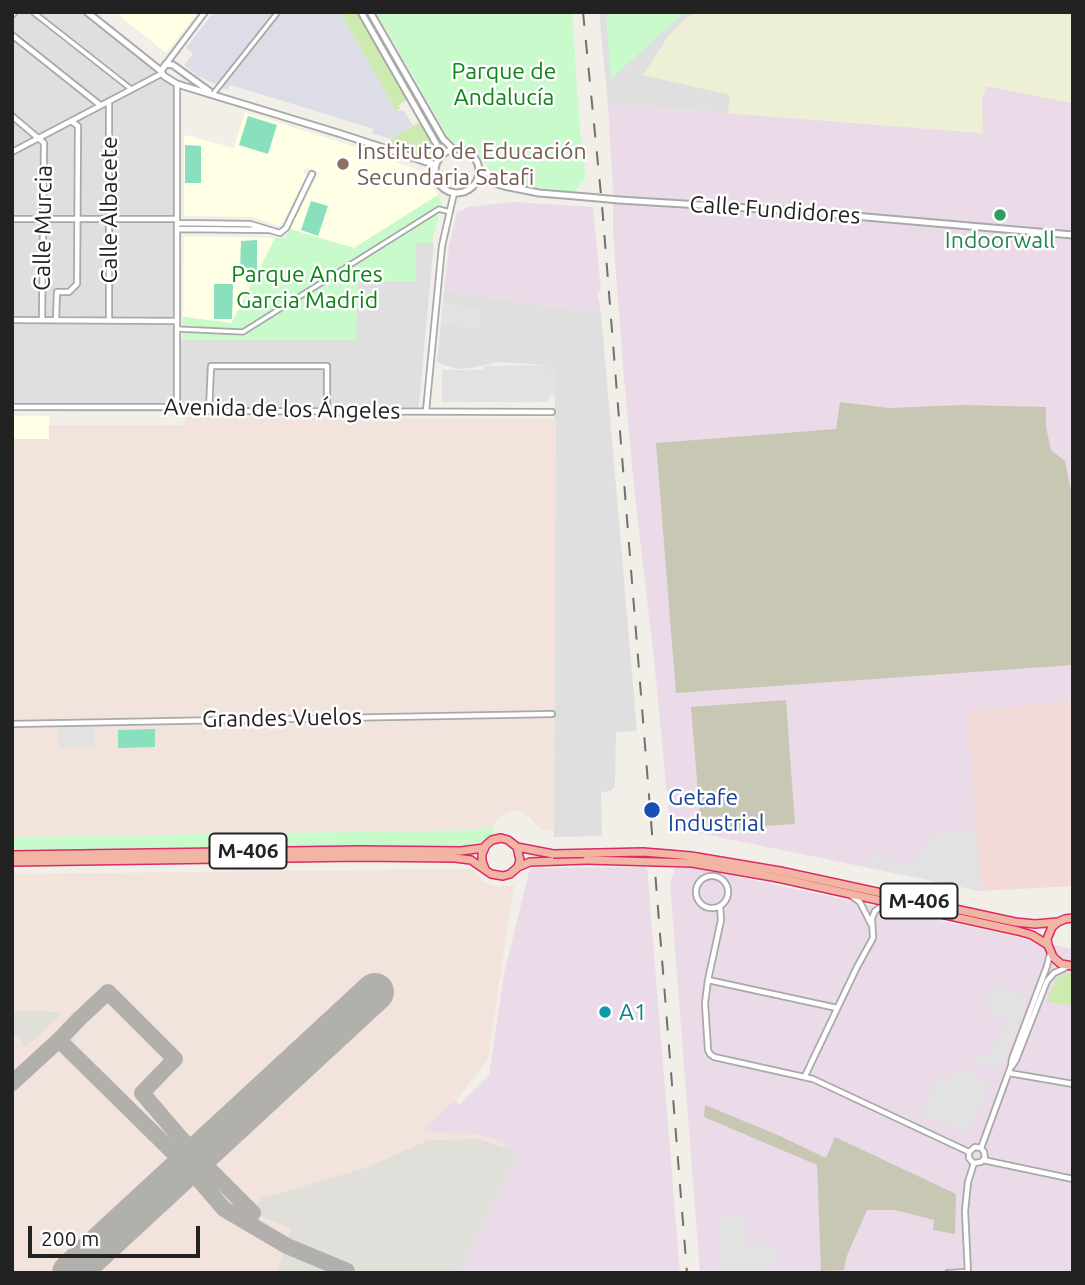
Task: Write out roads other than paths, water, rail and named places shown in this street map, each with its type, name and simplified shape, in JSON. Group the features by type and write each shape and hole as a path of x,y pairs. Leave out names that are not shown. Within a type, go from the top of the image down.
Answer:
{"highway":[{"name":"M-406","path":"12,855 461,851 484,848 492,840 501,838 517,847 552,857"},
{"path":"517,847 520,860 518,867"},
{"path":"484,848 482,861 485,869"},
{"name":"M-406","path":"12,862 455,858 471,860 491,874 503,876 530,862 552,857 643,852 691,856 1015,922 1035,924 1067,918"},
{"name":"M-406","path":"779,875 1031,935 1049,949 1061,964 1072,966"},
{"name":"M-406","path":"1049,949 1049,933 1052,927 1067,918"}],"street":[{"path":"33,12 131,89"},
{"path":"88,12 161,72 180,84 436,165"},
{"path":"12,152 161,72 205,12"},
{"path":"213,94 278,12"},
{"path":"361,12 437,145 440,157"},
{"path":"370,12 443,139 453,149"},
{"path":"12,35 100,105"},
{"path":"166,64 173,65 213,94"},
{"path":"180,84 185,83 188,76"},
{"path":"177,407 180,84"},
{"name":"Calle Albacete","path":"109,101 109,320"},
{"path":"12,116 38,138"},
{"path":"56,320 57,292 69,292 76,284 78,126 71,121"},
{"name":"Calle Murcia","path":"38,138 44,143 42,320"},
{"path":"453,149 473,155 479,168 478,178 468,191 448,191 435,175 440,157 453,149"},
{"path":"12,219 109,219 271,230 280,233 286,228 312,174"},
{"name":"Calle Fundidores","path":"478,178 539,193 797,211 1073,235"},
{"path":"426,411 442,246 454,193"},
{"path":"177,329 243,332 439,209 450,212"},
{"path":"12,320 177,321"},
{"path":"209,411 211,366 327,366 327,411"},
{"name":"Avenida de los Ángeles","path":"12,407 177,407 209,411 552,411"},
{"name":"Grandes Vuelos","path":"12,724 552,714"},
{"path":"720,906 710,908 701,903 696,889 701,881 711,877 721,879 727,888 727,898 720,906 721,920 705,1003 710,1054 805,1076 969,1152"},
{"path":"845,892 860,902 873,928"},
{"path":"805,1076 873,938 872,918 875,911 882,906 898,904"},
{"path":"981,1148 1047,966 1049,949"},
{"path":"1011,1066 1016,1060 1047,981 1054,973 1072,966"},
{"path":"708,980 837,1008"},
{"path":"1009,1073 1073,1084"},
{"path":"969,1152 975,1147 981,1148"},
{"path":"974,1163 983,1160 985,1155 981,1148"},
{"path":"969,1152 969,1158 974,1163"},
{"path":"983,1160 1073,1179"},
{"path":"948,1273 968,1272 965,1211 968,1182 974,1163"}],"railway":[{"path":"583,12 602,205 687,1273"}],"place":[{"name":"Instituto de Educación Secundaria Satafi","path":"343,164"},
{"name":"Indoorwall","path":"1000,215"},
{"name":"Getafe Industrial","path":"652,810"},
{"name":"A1","path":"605,1012"}],"park label":[{"name":"Parque de Andalucía","path":"504,84"},
{"name":"Parque Andres Garcia Madrid","path":"307,287"}]}
